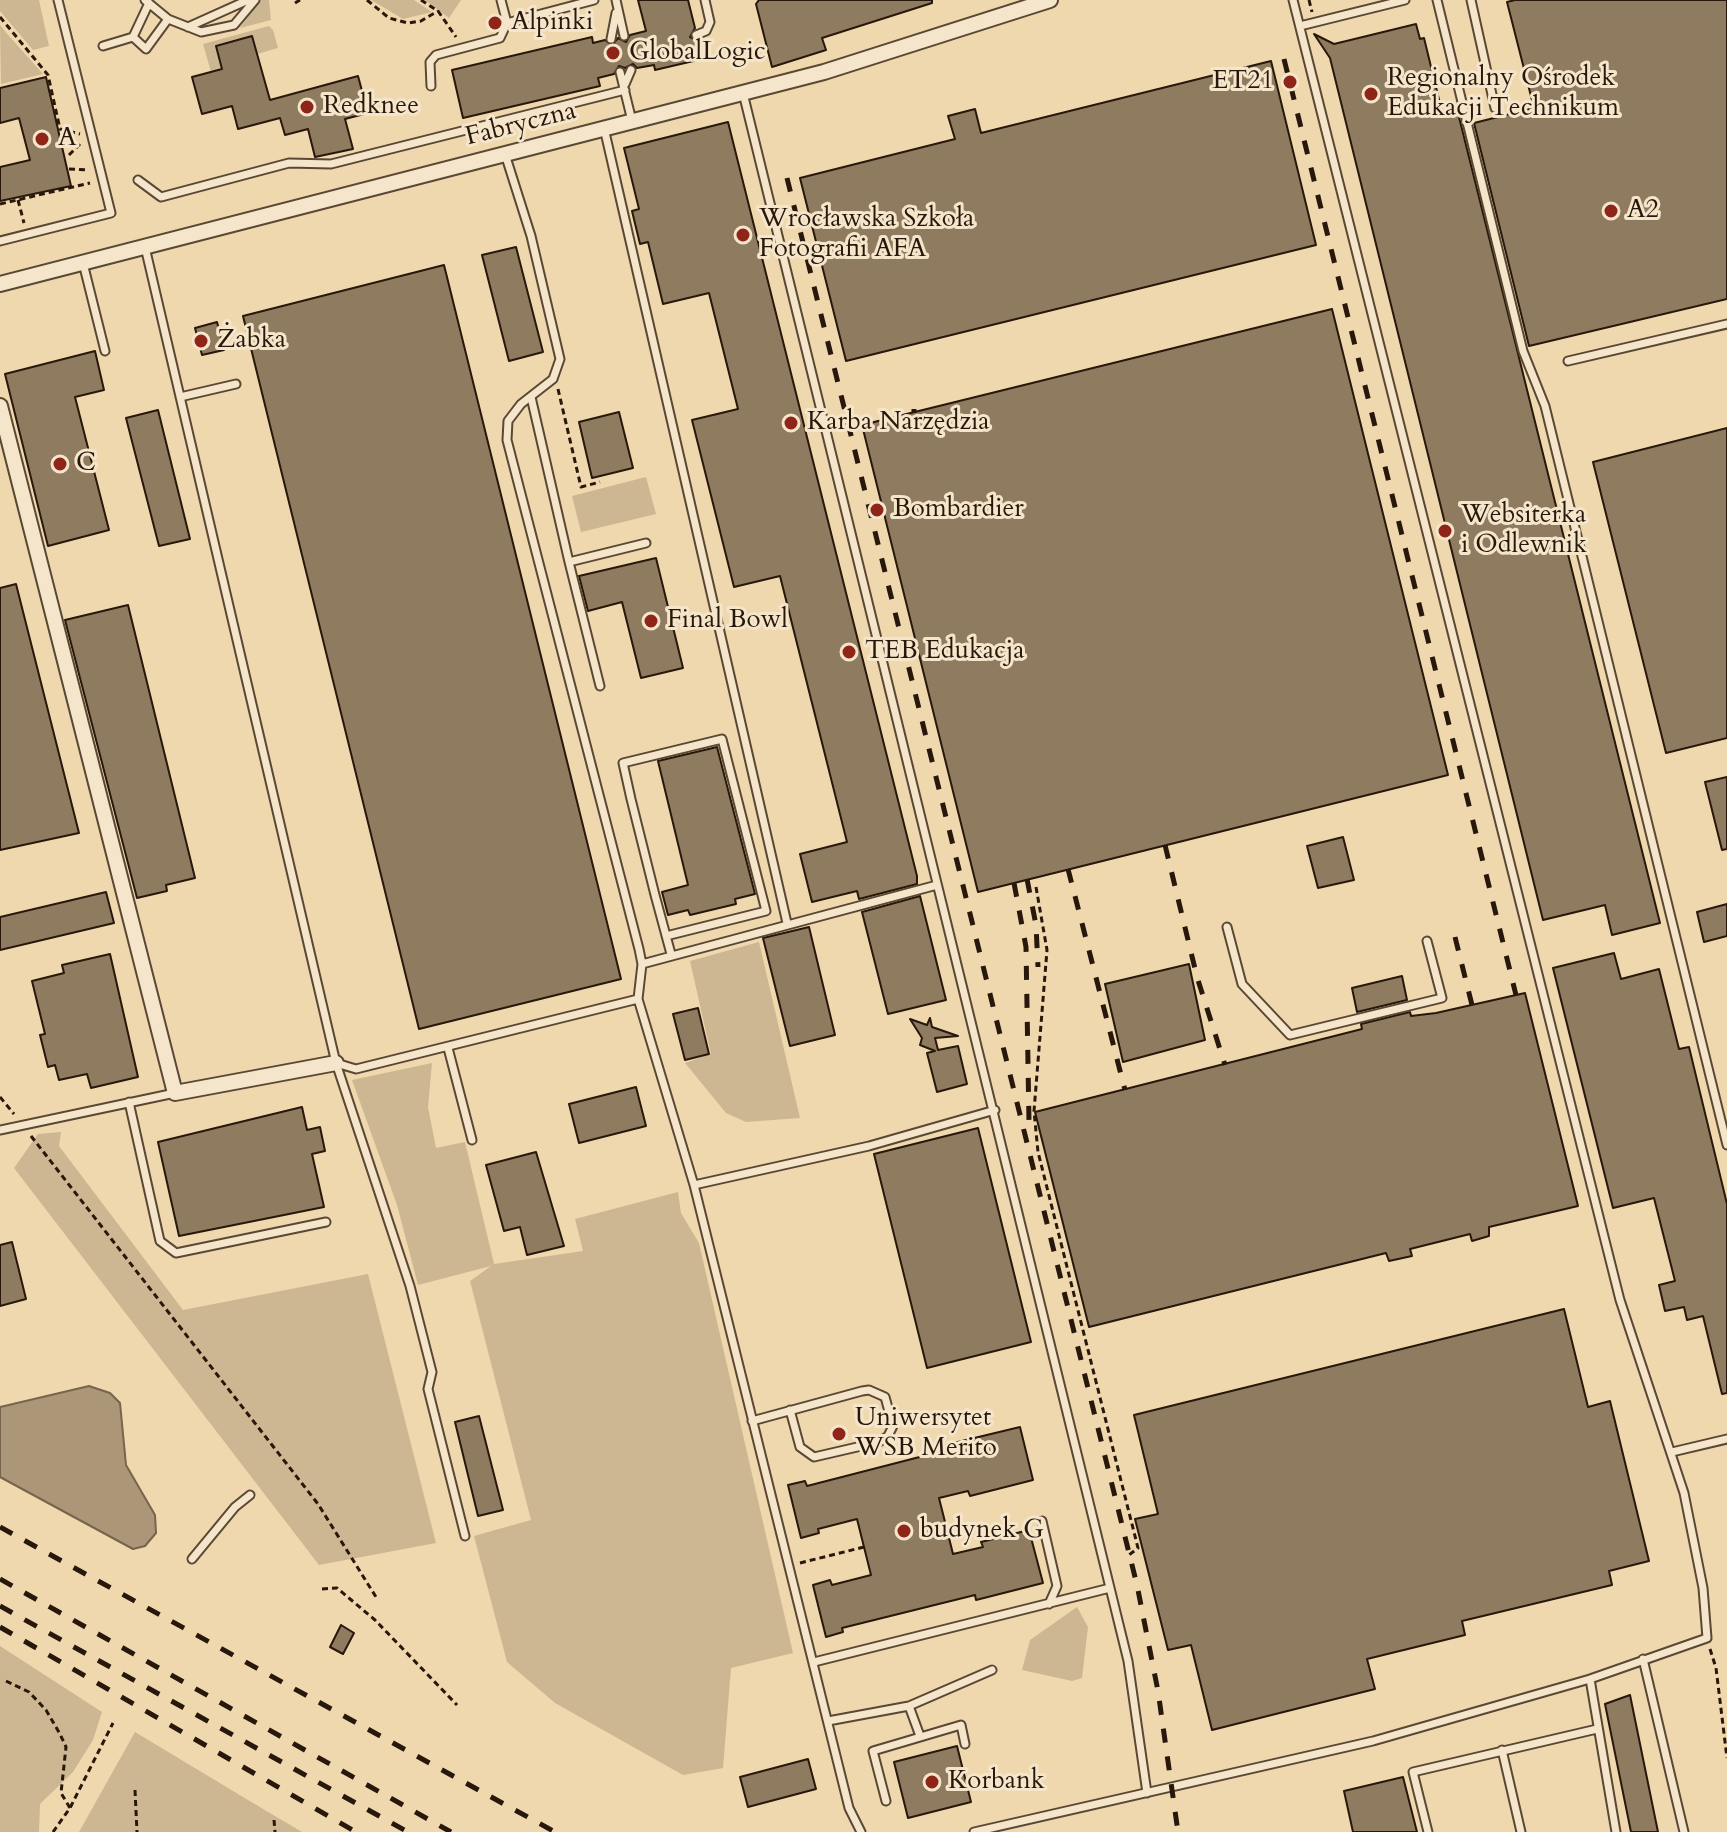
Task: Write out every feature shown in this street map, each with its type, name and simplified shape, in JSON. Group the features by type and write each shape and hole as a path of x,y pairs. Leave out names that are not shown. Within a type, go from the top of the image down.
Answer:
{"street":[{"name":"Fabryczna","path":"0,284 743,93 899,50 1050,0"},
{"path":"0,406 175,1093 336,1063"}],"lane":[{"path":"0,241 111,213 58,0"},
{"path":"188,27 248,0"},
{"path":"133,37 147,2 168,19 201,32 234,25 255,0"},
{"path":"431,86 430,62 436,55 500,38 507,23 501,0"},
{"path":"550,0 553,11"},
{"path":"507,23 591,0"},
{"path":"696,35 706,31 710,22 705,0"},
{"path":"974,1832 1373,1741 1590,1679 1707,1638 1703,1588 1672,1452 1620,1300 1293,0"},
{"path":"1300,26 1405,0"},
{"path":"1437,0 1523,351 1545,406 1727,1145"},
{"path":"1471,0 1495,108"},
{"path":"616,3 624,36"},
{"path":"611,39 616,3"},
{"path":"133,37 146,49 168,19"},
{"path":"103,46 133,37"},
{"path":"625,87 631,70"},
{"path":"620,72 632,121"},
{"path":"138,180 161,197 289,163 331,164 625,87"},
{"path":"743,93 1128,1661 1147,1793"},
{"path":"604,128 787,923"},
{"path":"505,154 531,236 559,351 559,367 553,379 508,421 507,440 642,964 638,999 694,1185 849,1808 861,1832"},
{"path":"145,245 336,1063 410,1286 432,1372 428,1389 465,1536"},
{"path":"82,261 105,351"},
{"path":"1568,361 1727,324"},
{"path":"180,397 236,384"},
{"path":"531,397 600,686"},
{"path":"569,562 646,543"},
{"path":"666,936 766,911 722,739 623,763 666,936 671,954"},
{"path":"642,964 937,885"},
{"path":"1227,927 1242,984 1290,1035 1442,998 1427,941"},
{"path":"336,1063 356,1069 638,999"},
{"path":"448,1048 472,1140"},
{"path":"0,1130 175,1093"},
{"path":"129,1102 160,1241 176,1253 326,1222"},
{"path":"694,1185 869,1146 995,1110"},
{"path":"752,1421 790,1410 869,1390 885,1397 893,1426 888,1436 879,1442 814,1457 800,1447 790,1410"},
{"path":"1672,1452 1727,1439"},
{"path":"192,1559 235,1507 250,1495"},
{"path":"1042,1521 1057,1586 1049,1604"},
{"path":"814,1662 1110,1588"},
{"path":"1643,1659 1684,1832"},
{"path":"828,1721 909,1706 992,1670"},
{"path":"1590,1679 1616,1832"},
{"path":"909,1706 920,1736"},
{"path":"886,1801 873,1751 961,1725 965,1744"},
{"path":"1428,1832 1413,1772 1597,1729"},
{"path":"1502,1750 1521,1832"}],"path":[{"path":"295,3 300,0"},
{"path":"367,0 389,18 408,23 421,21 438,11"},
{"path":"421,0 438,11 453,29 459,48"},
{"path":"0,17 48,75 60,129 89,136 69,155"},
{"path":"69,169 90,170"},
{"path":"0,204 102,179"},
{"path":"18,200 27,235"},
{"path":"553,379 562,396 581,487 600,482"},
{"path":"1036,887 1047,973 1034,1111 1038,1152 1081,1333 1089,1342 1138,1548 1129,1555"},
{"path":"0,1097 295,1474 376,1597"},
{"path":"1057,1267 1065,1265"},
{"path":"789,1566 864,1547"},
{"path":"322,1589 337,1588 375,1620 457,1705"},
{"path":"1707,1638 1716,1668 1727,1758"},
{"path":"6,1681 29,1692 46,1710 60,1734 66,1747 60,1778 61,1793 70,1808"},
{"path":"53,1832 70,1808 113,1723"},
{"path":"135,1790 137,1832"},
{"path":"274,1820 275,1832"}],"shaded area":[{"path":"0,0 39,0 49,46 33,50 0,11"},
{"path":"260,0 269,0 271,20 240,28"},
{"path":"371,0 414,0 432,12 403,19"},
{"path":"425,0 461,0 449,18"},
{"path":"0,25 9,36 43,74 1,84"},
{"path":"269,26 278,48 257,54 252,36 216,45 222,69 211,72 203,44"},
{"path":"646,477 656,514 581,532 572,496"},
{"path":"759,942 800,1118 746,1122 726,1113 685,1063 711,1054 690,961"},
{"path":"432,1063 428,1107 436,1148 465,1142 494,1264 583,1251 575,1219 678,1192 681,1213 699,1243 793,1653 731,1668 723,1768 683,1775 555,1703 507,1662 474,1536 531,1520 470,1281 491,1266 418,1285 397,1205 352,1080"},
{"path":"61,1132 59,1146 183,1310 368,1274 436,1543 319,1565 14,1168 38,1134"},
{"path":"89,1386 110,1393 120,1403 126,1465 155,1515 156,1533 145,1546 133,1549 0,1477 0,1407"},
{"path":"1077,1607 1088,1627 1082,1678 1072,1681 1022,1670 1030,1640"},
{"path":"0,1646 102,1712 93,1740 73,1772 40,1804 39,1832 0,1832"},
{"path":"135,1732 253,1803 302,1832 79,1832"}],"building":[{"name":"GlobalLogic","path":"638,0 688,0 695,28 690,37 698,41 702,59 655,70 654,65 637,68 633,64 625,68 619,66 614,74 598,78 600,86 463,118 452,70 592,37 593,43 605,40 612,45 618,38 626,42 630,35 646,31"},
{"path":"759,0 932,0 932,3 822,38 826,50 772,67 756,4"},
{"name":"A2","path":"1727,0 1727,299 1529,346 1474,123 1534,108 1507,2"},
{"path":"1416,24 1420,39 1424,38 1443,116 1458,113 1660,923 1612,935 1605,905 1543,920 1330,58 1314,34 1334,44"},
{"path":"252,36 270,100 358,76 368,113 345,119 353,149 315,157 308,129 285,135 280,118 238,129 232,106 202,114 192,77 222,69 216,46"},
{"path":"1271,61 1316,245 846,361 800,178 955,139 948,116 975,109 981,133"},
{"name":"A","path":"46,77 71,186 0,201 0,167 30,160 19,118 0,123 0,88"},
{"path":"728,122 917,876 917,884 859,899 857,891 812,902 800,854 847,842 780,576 734,587 692,420 738,409 709,293 663,304 648,242 640,244 632,211 639,209 624,148"},
{"path":"516,247 543,352 509,361 482,255"},
{"path":"444,265 621,979 419,1029 243,316"},
{"path":"1332,309 1448,775 978,892 862,425"},
{"path":"217,322 224,350 202,355 195,328"},
{"name":"C","path":"95,351 104,390 75,397 109,530 48,546 5,374"},
{"path":"158,410 190,539 159,546 126,418"},
{"path":"619,412 633,468 592,478 579,422"},
{"path":"1727,428 1727,738 1666,753 1593,462"},
{"path":"656,558 683,668 641,678 622,602 588,611 579,576"},
{"path":"16,584 79,833 0,850 0,588"},
{"path":"128,605 195,878 166,885 167,891 137,898 65,620"},
{"path":"717,747 755,894 735,899 736,904 690,915 688,910 668,915 662,892 688,885 658,761"},
{"path":"1727,777 1727,849 1722,850 1705,782"},
{"path":"1343,837 1354,880 1318,888 1307,846"},
{"path":"106,892 114,923 0,950 0,917"},
{"path":"920,896 946,1000 888,1014 862,912"},
{"path":"1727,904 1727,936 1704,942 1697,912"},
{"path":"809,927 835,1035 790,1046 763,938"},
{"path":"1614,953 1621,979 1659,969 1679,1049 1689,1047 1727,1204 1727,1393 1722,1394 1703,1316 1687,1320 1684,1307 1665,1311 1659,1285 1675,1281 1654,1198 1613,1208 1553,968"},
{"path":"110,954 138,1077 91,1088 87,1074 59,1080 55,1065 48,1067 40,1035 45,1034 32,981 64,973 62,965"},
{"path":"1189,964 1205,1040 1123,1062 1105,984"},
{"path":"1402,976 1407,1000 1357,1012 1352,988"},
{"path":"1525,993 1578,1206 1489,1227 1489,1236 1472,1241 1470,1234 1410,1249 1412,1256 1389,1261 1386,1253 1089,1327 1035,1112 1362,1029 1361,1024 1410,1012 1411,1016 1436,1013"},
{"path":"698,1008 709,1054 685,1060 673,1014"},
{"path":"930,1018 932,1027 958,1036 935,1038 938,1050 958,1046 967,1084 937,1092 927,1053 935,1051 920,1045 922,1038 910,1019 927,1025"},
{"path":"636,1087 646,1126 579,1143 569,1104"},
{"path":"302,1107 307,1130 320,1127 325,1151 312,1154 324,1207 179,1236 158,1142"},
{"path":"978,1128 1031,1342 927,1368 874,1154"},
{"path":"536,1152 564,1246 527,1255 520,1227 504,1231 486,1165"},
{"path":"12,1242 26,1299 0,1306 0,1245"},
{"path":"1564,1309 1588,1407 1610,1401 1649,1561 1609,1571 1612,1585 1462,1621 1465,1635 1367,1659 1375,1689 1212,1730 1191,1645 1168,1650 1135,1519 1158,1514 1134,1415"},
{"path":"479,1416 503,1510 478,1516 455,1422"},
{"name":"budynek G","path":"1020,1427 1033,1480 970,1496 968,1491 939,1498 953,1554 983,1547 981,1542 1029,1530 1043,1583 976,1600 975,1595 842,1628 843,1632 826,1637 813,1585 830,1580 832,1585 871,1575 857,1519 818,1529 819,1533 801,1538 788,1485 805,1481 807,1486 939,1452 937,1447"},
{"path":"341,1625 354,1633 343,1654 330,1647"},
{"path":"1630,1695 1658,1832 1631,1832 1605,1704"},
{"name":"Korbank","path":"957,1746 971,1802 908,1818 894,1762"},
{"path":"808,1759 816,1789 748,1807 740,1777"},
{"path":"1403,1777 1417,1832 1353,1832 1344,1791"}],"railway":[{"path":"1284,59 1516,995"},
{"path":"787,178 1137,1585 1158,1691 1178,1832"},
{"path":"1165,845 1197,977 1225,1065"},
{"path":"1068,869 1125,1090"},
{"path":"1027,879 1036,925 1038,967"},
{"path":"1014,883 1026,947 1029,1122"},
{"path":"1455,937 1472,1005"},
{"path":"0,1527 555,1832"},
{"path":"0,1579 451,1832"},
{"path":"0,1606 408,1832"},
{"path":"0,1627 356,1832"}],"place":[{"name":"Alpinki","path":"495,23"},
{"name":"GlobalLogic","path":"613,53"},
{"name":"ET21","path":"1290,82"},
{"name":"Regionalny Ośrodek Edukacji Technikum","path":"1371,94"},
{"name":"Redknee","path":"307,107"},
{"name":"A","path":"42,139"},
{"name":"A2","path":"1611,211"},
{"name":"Wrocławska Szkoła Fotografii AFA","path":"743,235"},
{"name":"Żabka","path":"201,341"},
{"name":"Karba Narzędzia","path":"791,423"},
{"name":"C","path":"60,464"},
{"name":"Bombardier","path":"877,510"},
{"name":"Websiterka i Odlewnik","path":"1445,531"},
{"name":"Final Bowl","path":"651,621"},
{"name":"TEB Edukacja","path":"849,652"},
{"name":"Uniwersytet WSB Merito","path":"839,1434"},
{"name":"budynek G","path":"904,1531"},
{"name":"Korbank","path":"932,1782"}]}
